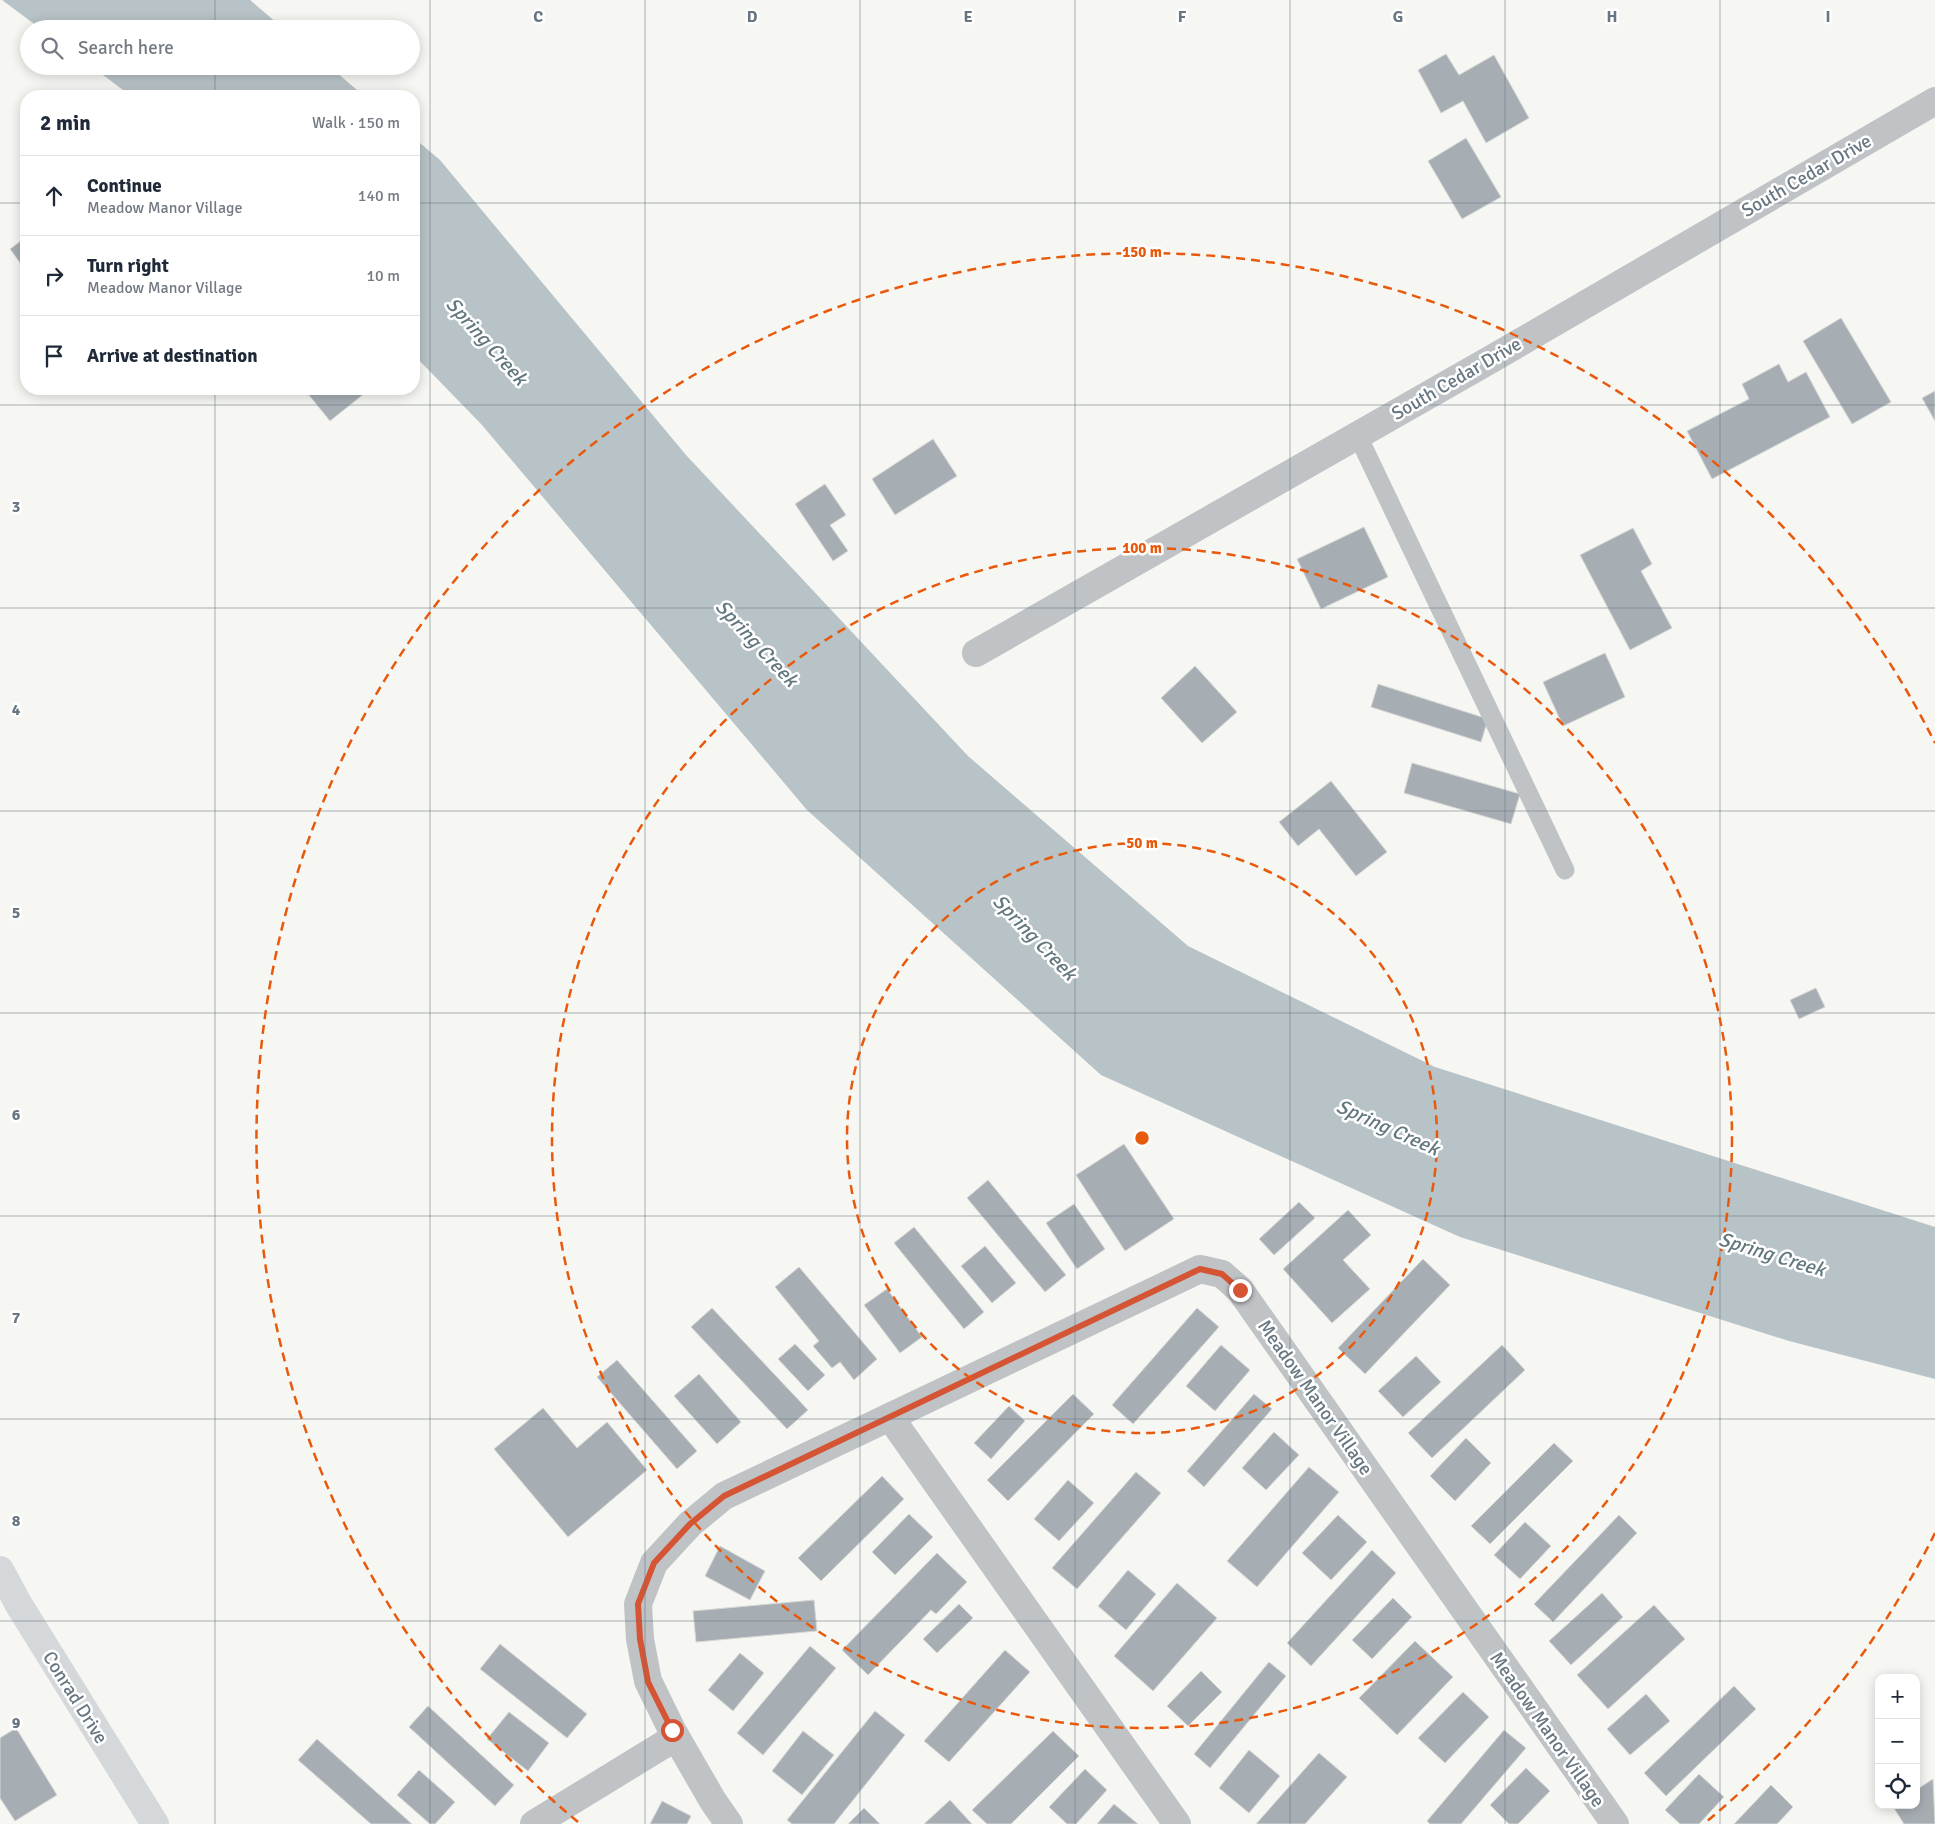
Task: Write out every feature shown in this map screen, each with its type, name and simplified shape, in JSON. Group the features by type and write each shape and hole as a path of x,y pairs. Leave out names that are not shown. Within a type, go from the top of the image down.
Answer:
{"main road":[{"name":"Conrad Drive","path":"0,1570 19,1605 155,1824"}],"street":[{"name":"South Cedar Drive","path":"976,653 1494,357 1935,101"},
{"name":"Meadow Manor Village","path":"729,1824 713,1801 676,1737 648,1682 640,1639 638,1604 654,1563 690,1524 724,1496 1200,1269 1222,1274 1240,1290 1615,1824"},
{"path":"890,1417 1177,1824"},
{"path":"534,1824 676,1737"}],"lane":[{"path":"1357,434 1566,870"}],"water":[{"path":"2,0 250,0 273,20 29,20"},
{"path":"103,75 340,75 357,90 123,90"},
{"name":"Spring Creek","path":"420,143 440,160 686,455 968,756 1188,946 1435,1067 1935,1227 1935,1379 1789,1341 1460,1237 1101,1075 807,810 482,425 420,361"}],"building":[{"path":"1446,54 1459,75 1494,55 1529,118 1486,143 1463,101 1441,113 1418,70"},
{"path":"1466,138 1501,197 1462,219 1428,161"},
{"path":"20,242 20,263 10,249"},
{"path":"1841,318 1891,402 1852,424 1803,341"},
{"path":"1779,364 1788,382 1806,372 1830,417 1712,479 1687,431 1749,399 1742,384"},
{"path":"1935,391 1935,421 1922,398"},
{"path":"309,395 362,395 330,421"},
{"path":"933,439 957,476 895,515 872,479"},
{"path":"825,484 846,515 830,525 848,551 833,561 795,504"},
{"path":"1364,527 1388,577 1321,609 1297,559"},
{"path":"1633,528 1652,564 1641,571 1672,628 1630,650 1580,555"},
{"path":"1605,653 1625,697 1563,726 1543,682"},
{"path":"1195,666 1237,712 1202,743 1161,698"},
{"path":"1378,684 1488,719 1481,742 1371,707"},
{"path":"1412,763 1520,794 1511,824 1404,793"},
{"path":"1331,781 1387,852 1356,876 1319,829 1298,846 1279,822"},
{"path":"1816,988 1825,1007 1799,1019 1790,1000"},
{"path":"1124,1144 1174,1219 1125,1251 1076,1175"},
{"path":"988,1180 1066,1275 1045,1292 967,1198"},
{"path":"1299,1202 1315,1218 1274,1255 1259,1239"},
{"path":"1074,1204 1105,1249 1077,1269 1046,1223"},
{"path":"1348,1210 1371,1235 1343,1260 1370,1289 1332,1323 1283,1269"},
{"path":"914,1227 984,1312 964,1329 894,1243"},
{"path":"985,1246 1016,1283 992,1303 961,1266"},
{"path":"1423,1259 1450,1285 1365,1374 1338,1348"},
{"path":"799,1267 877,1359 854,1380 840,1362 832,1368 813,1346 819,1341 775,1287"},
{"path":"887,1289 922,1337 900,1353 864,1305"},
{"path":"712,1308 808,1410 787,1429 691,1327"},
{"path":"1197,1308 1219,1327 1133,1424 1112,1405"},
{"path":"795,1344 825,1375 808,1391 778,1359"},
{"path":"1221,1345 1250,1370 1215,1411 1186,1386"},
{"path":"1502,1345 1525,1370 1432,1458 1408,1433"},
{"path":"1416,1356 1441,1382 1403,1417 1378,1391"},
{"path":"617,1360 697,1451 677,1469 597,1377"},
{"path":"699,1374 741,1422 717,1444 674,1396"},
{"path":"1073,1394 1094,1414 1008,1501 987,1480"},
{"path":"1254,1394 1272,1409 1204,1487 1187,1471"},
{"path":"1009,1406 1025,1421 991,1459 974,1443"},
{"path":"543,1408 577,1448 607,1422 647,1470 568,1537 494,1449"},
{"path":"1274,1432 1299,1455 1266,1490 1242,1468"},
{"path":"1466,1438 1491,1463 1455,1501 1430,1476"},
{"path":"1554,1443 1573,1461 1490,1544 1471,1526"},
{"path":"1309,1467 1339,1492 1257,1587 1227,1561"},
{"path":"1136,1472 1161,1493 1077,1589 1052,1568"},
{"path":"882,1476 904,1499 821,1581 798,1558"},
{"path":"1068,1480 1094,1503 1059,1541 1034,1519"},
{"path":"909,1514 933,1537 895,1575 872,1552"},
{"path":"1338,1515 1367,1542 1331,1580 1302,1553"},
{"path":"1619,1515 1637,1533 1553,1622 1534,1604"},
{"path":"1525,1522 1551,1546 1520,1579 1494,1555"},
{"path":"720,1546 765,1571 750,1600 705,1576"},
{"path":"1372,1550 1396,1573 1311,1666 1287,1643"},
{"path":"937,1553 967,1582 936,1614 931,1610 868,1675 842,1650"},
{"path":"1128,1570 1156,1594 1126,1630 1098,1606"},
{"path":"1177,1583 1217,1618 1153,1691 1114,1656"},
{"path":"1602,1593 1623,1617 1571,1665 1549,1641"},
{"path":"1393,1598 1412,1617 1372,1659 1352,1640"},
{"path":"814,1600 817,1631 696,1642 693,1611"},
{"path":"959,1604 973,1618 937,1653 923,1639"},
{"path":"1654,1605 1685,1639 1608,1709 1577,1675"},
{"path":"1415,1641 1453,1677 1397,1735 1359,1698"},
{"path":"500,1644 587,1714 567,1738 480,1669"},
{"path":"810,1646 836,1668 763,1755 737,1733"},
{"path":"1005,1650 1030,1672 949,1762 924,1741"},
{"path":"740,1653 764,1673 733,1711 708,1690"},
{"path":"1269,1662 1286,1676 1210,1768 1194,1754"},
{"path":"1201,1671 1222,1692 1188,1726 1167,1706"},
{"path":"1734,1686 1756,1709 1666,1796 1644,1773"},
{"path":"1463,1692 1489,1717 1445,1763 1418,1738"},
{"path":"1646,1694 1670,1721 1630,1755 1607,1729"},
{"path":"428,1706 514,1785 495,1806 409,1727"},
{"path":"875,1711 905,1735 834,1824 792,1824 787,1820"},
{"path":"509,1712 549,1743 528,1771 487,1739"},
{"path":"16,1728 57,1795 15,1821 0,1798 0,1738"},
{"path":"1504,1730 1526,1748 1461,1824 1430,1824 1427,1821"},
{"path":"803,1731 834,1755 802,1795 772,1771"},
{"path":"1053,1731 1079,1756 1011,1824 987,1824 972,1810"},
{"path":"317,1739 412,1824 371,1824 298,1760"},
{"path":"1249,1750 1280,1776 1249,1813 1219,1788"},
{"path":"1319,1753 1347,1777 1305,1824 1256,1824"},
{"path":"1526,1768 1550,1791 1518,1824 1509,1824 1490,1805"},
{"path":"1085,1769 1107,1790 1076,1824 1067,1824 1049,1807"},
{"path":"419,1770 455,1802 435,1824 430,1824 397,1795"},
{"path":"1699,1774 1724,1797 1699,1824 1680,1824 1665,1810"},
{"path":"1933,1779 1935,1824 1904,1824 1895,1809 1920,1809 1920,1787"},
{"path":"1771,1785 1793,1807 1777,1824 1734,1824"},
{"path":"950,1800 972,1824 924,1824"},
{"path":"662,1801 691,1816 687,1824 650,1824"},
{"path":"1114,1804 1138,1824 1097,1824"},
{"path":"864,1808 880,1824 848,1824"}],"route":[{"path":"672,1730 648,1682 640,1639 638,1604 654,1563 690,1524 724,1496 1200,1269 1222,1274 1240,1290"}]}
